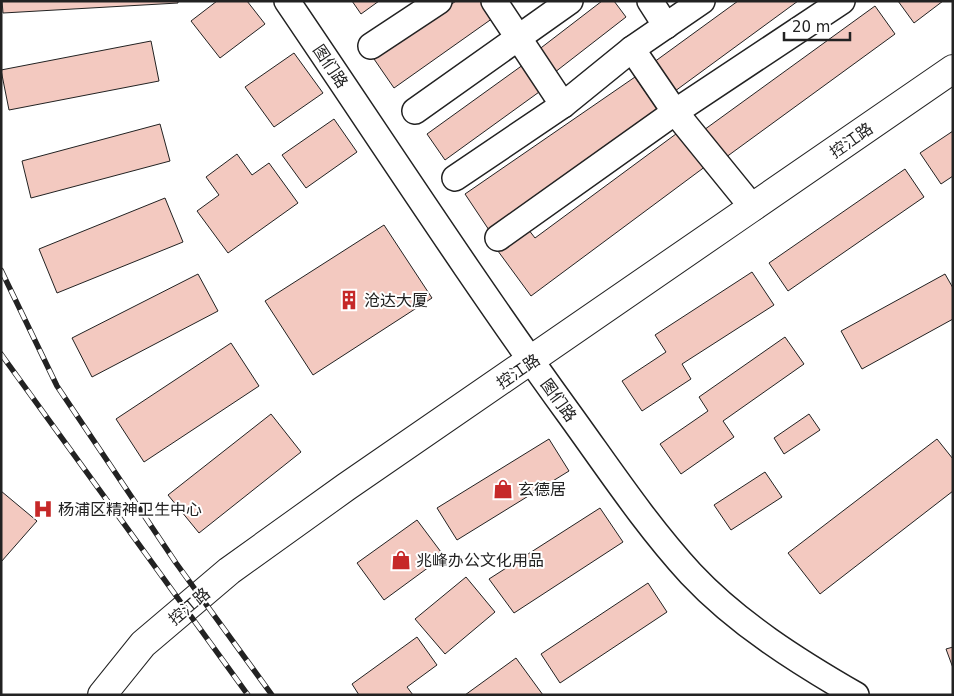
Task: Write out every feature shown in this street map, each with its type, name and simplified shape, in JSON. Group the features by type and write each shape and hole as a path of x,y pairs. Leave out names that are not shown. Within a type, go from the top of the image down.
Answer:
{"main road":[{"name":"控江路","path":"102,695 143,644 229,571 346,487 531,362 953,70"}],"street":[{"name":"图们路","path":"287,1 531,362 649,524 692,575 739,617 784,651 856,695"},
{"path":"371,46 439,1"},
{"path":"494,1 563,105"},
{"path":"414,111 570,1"},
{"path":"650,1 666,26"},
{"path":"455,178 563,105 632,49 702,1"},
{"path":"498,238 675,112 842,1"},
{"path":"632,49 675,112 753,208"}],"building":[{"path":"2,1 178,1 178,3 3,13"},
{"path":"217,1 247,1 265,24 220,58 191,21"},
{"path":"352,1 379,1 361,14"},
{"path":"456,1 481,1 493,18 394,88 374,59"},
{"path":"602,1 614,1 626,17 550,76 533,54"},
{"path":"738,1 798,1 671,94 650,65"},
{"path":"898,1 943,1 914,23"},
{"path":"875,6 895,34 718,163 697,135"},
{"path":"151,41 159,81 9,110 1,70"},
{"path":"294,53 323,93 274,127 245,87"},
{"path":"527,62 546,87 445,160 427,134"},
{"path":"635,77 660,113 489,230 465,194"},
{"path":"334,119 357,152 306,188 282,155"},
{"path":"160,124 170,161 31,198 22,161"},
{"path":"680,131 706,166 531,296 495,247 525,225 535,238"},
{"path":"953,131 953,176 941,184 920,153"},
{"path":"237,154 252,175 269,163 298,203 228,253 197,211 219,195 206,177"},
{"path":"905,169 924,197 788,291 769,263"},
{"path":"165,198 183,242 57,293 39,249"},
{"name":"沧达大厦","path":"384,225 432,298 313,375 265,301"},
{"path":"752,272 774,305 682,364 691,379 642,411 622,381 666,352 655,335"},
{"path":"198,274 218,311 92,377 72,338"},
{"path":"945,274 953,288 953,319 862,369 841,331"},
{"path":"785,337 804,364 723,421 734,437 681,474 660,444 708,411 699,397"},
{"path":"231,343 259,386 144,462 116,419"},
{"path":"271,414 301,452 199,533 168,495"},
{"path":"809,414 820,430 784,454 774,438"},
{"name":"玄德居","path":"549,439 569,471 457,540 437,508"},
{"path":"937,439 953,459 953,491 820,594 788,553"},
{"path":"765,472 782,497 731,530 714,505"},
{"path":"1,491 37,521 1,562"},
{"path":"600,508 623,542 514,613 489,579"},
{"name":"兆峰办公文化用品","path":"417,520 444,556 384,600 357,563"},
{"path":"466,577 495,612 445,654 415,619"},
{"path":"648,583 667,612 560,683 541,654"},
{"path":"417,637 437,665 407,687 413,695 359,695 352,684"},
{"path":"953,647 953,668 946,649"},
{"path":"516,658 543,695 465,695"}],"railway":[{"path":"1,270 57,386 176,563 272,695"},
{"path":"1,354 248,695"}],"place":[{"name":"沧达大厦","path":"349,300"},
{"name":"玄德居","path":"503,489"},
{"name":"杨浦区精神卫生中心","path":"43,509"},
{"name":"兆峰办公文化用品","path":"401,560"}]}
